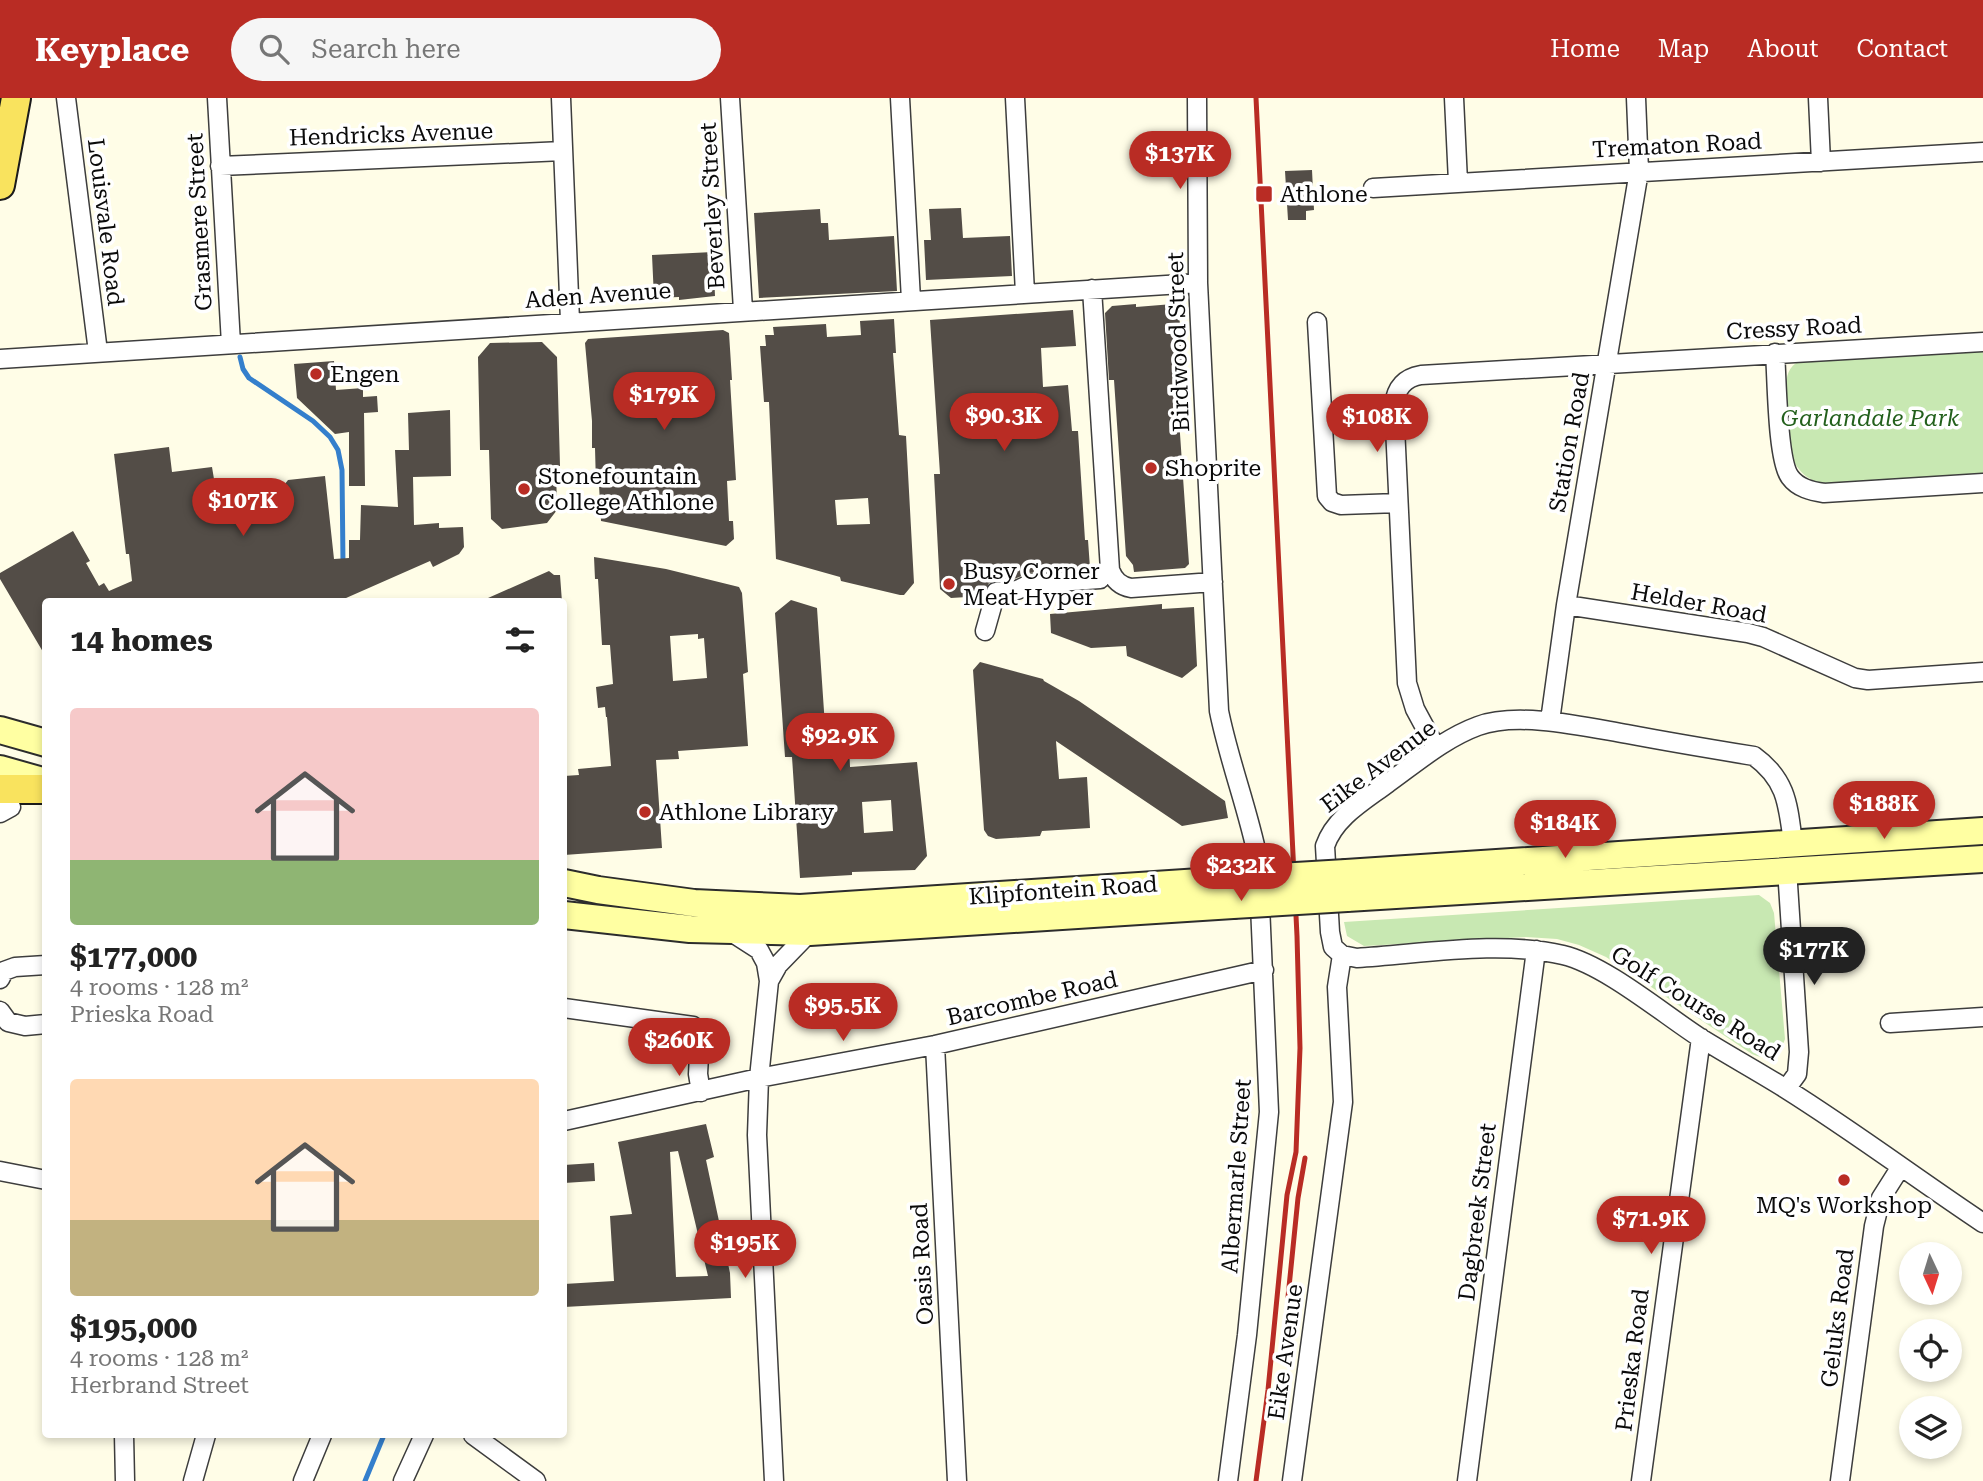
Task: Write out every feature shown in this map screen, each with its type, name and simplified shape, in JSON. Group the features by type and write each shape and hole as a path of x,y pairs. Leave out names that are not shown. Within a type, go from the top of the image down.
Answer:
{"main road":[{"path":"0,185 16,98"},
{"path":"0,730 42,742"},
{"path":"0,769 42,781"},
{"path":"4,803 42,790"},
{"name":"Klipfontein Road","path":"1346,886 1793,843 1983,831"},
{"name":"Klipfontein Road","path":"567,884 694,903 800,908 1983,859"},
{"name":"Klipfontein Road","path":"567,915 731,932 810,932 1232,892"}],"street":[{"name":"Louisvale Road","path":"66,98 98,352"},
{"name":"Grasmere Street","path":"217,98 231,344"},
{"path":"561,98 570,321"},
{"name":"Beverley Street","path":"730,98 743,310"},
{"path":"900,98 911,300"},
{"path":"1015,98 1025,293"},
{"name":"Birdwood Street","path":"1197,98 1198,283 1219,711 1252,832"},
{"path":"1454,98 1458,182"},
{"name":"Station Road","path":"1550,721 1566,605 1639,171 1636,98"},
{"path":"1818,98 1821,162"},
{"name":"Hendricks Avenue","path":"220,166 563,151"},
{"name":"Trematon Road","path":"1373,188 1983,152"},
{"name":"Aden Avenue","path":"0,359 1198,283"},
{"path":"1092,289 1110,570 1107,578"},
{"path":"1317,322 1327,496 1332,502 1341,505 1398,503 1407,683 1415,709 1436,748"},
{"name":"Cressy Road","path":"1398,503 1394,405 1398,389 1408,379 1421,374 1983,342"},
{"path":"1775,353 1783,457 1791,478 1801,486 1824,494 1983,482"},
{"path":"985,631 996,592 1017,590 1030,584 1107,578 1131,588 1213,582"},
{"name":"Helder Road","path":"1566,605 1763,636 1855,678 1868,680 1983,672"},
{"name":"Eike Avenue","path":"1292,1481 1343,1102 1337,987 1342,956 1333,947 1331,932 1325,846 1329,833 1352,811 1436,748 1477,726 1492,722 1550,721 1754,756 1770,768 1779,782 1787,802 1793,843"},
{"name":"Albermarle Street","path":"1228,1481 1267,1151 1269,1090 1264,970 1258,859 1252,832"},
{"path":"1786,1088 1797,1074 1799,1052 1787,869"},
{"path":"731,932 759,950 766,963 769,981 759,1079 758,1147 774,1481"},
{"path":"769,981 778,965 810,932"},
{"name":"Golf Course Road","path":"1342,956 1357,958 1486,950 1536,950 1566,956 1602,972 1701,1038 1786,1088 1983,1223"},
{"name":"Dagbreek Street","path":"1467,1481 1536,950"},
{"path":"0,979 4,971 15,967 42,965"},
{"name":"Barcombe Road","path":"567,1120 935,1045 1264,970"},
{"path":"567,1008 693,1026 699,1034 701,1093"},
{"path":"0,1011 8,1022 25,1026 42,1024"},
{"path":"1890,1023 1983,1017"},
{"name":"Prieska Road","path":"1641,1481 1701,1038"},
{"name":"Oasis Road","path":"935,1045 957,1481"},
{"name":"Geluks Road","path":"1840,1481 1874,1226 1881,1198 1900,1168"},
{"path":"0,1171 42,1179"},
{"path":"124,1438 125,1481"},
{"path":"193,1481 205,1438"},
{"path":"303,1481 321,1438"},
{"path":"403,1481 423,1438"},
{"path":"477,1438 536,1481"}],"green space":[{"name":"Garlandale Park","path":"1983,349 1983,473 1823,485 1807,477 1797,466 1791,455 1786,385 1789,372 1796,363 1804,359"},
{"path":"1759,895 1770,903 1774,913 1785,1039 1780,1049 1768,1057 1752,1054 1606,957 1579,945 1557,939 1526,937 1364,946 1347,936 1344,922"}],"building":[{"path":"1312,170 1314,210 1306,211 1306,220 1288,220 1285,171"},
{"path":"961,208 963,238 1010,236 1012,276 926,280 924,240 931,240 929,209"},
{"path":"820,209 821,223 828,223 829,240 894,236 897,291 759,298 754,213"},
{"path":"713,252 715,296 679,300 679,297 654,298 652,255"},
{"name":"Shoprite","path":"1136,304 1136,307 1173,304 1179,310 1183,376 1176,376 1189,564 1185,568 1134,572 1133,565 1126,556 1114,380 1109,380 1105,313 1112,306"},
{"path":"1073,310 1076,346 1041,348 1043,387 1068,385 1072,431 1078,431 1085,540 1088,540 1090,568 1029,573 1014,579 989,583 983,596 951,598 940,589 934,474 940,474 930,320"},
{"path":"894,319 896,353 893,353 899,435 906,436 914,583 904,595 841,581 840,577 776,559 769,402 764,402 760,346 766,346 765,335 774,335 773,327 826,324 827,337 861,335 860,321","holes":["868,498 870,524 837,525 835,500"]},
{"path":"723,330 729,333 732,380 736,480 727,481 729,521 733,521 734,539 726,546 601,521 595,448 592,448 585,343 588,339"},
{"path":"542,342 557,357 560,466 556,466 557,510 547,523 502,529 491,519 489,450 480,450 478,357 490,343"},
{"path":"334,361 336,390 363,388 363,397 377,396 378,412 364,413 365,486 349,486 349,432 335,434 297,398 294,364"},
{"path":"450,410 451,476 413,477 414,525 439,523 439,528 463,527 464,547 459,554 433,567 430,561 346,598 42,598 42,650 0,579 0,573 73,531 90,561 86,563 99,586 104,583 109,591 132,581 129,554 126,554 114,454 169,447 172,472 212,467 217,497 281,489 288,480 325,476 334,559 349,558 349,540 360,540 361,505 398,507 395,450 409,450 408,413"},
{"path":"594,557 666,569 739,587 742,593 748,672 743,674 748,746 678,751 679,759 656,760 662,848 567,855 567,776 579,775 578,769 611,766 607,717 605,707 598,708 596,687 613,684 610,645 602,645 598,579 595,579","holes":["698,634 698,639 704,638 707,678 673,681 670,636"]},
{"path":"549,571 560,575 562,598 488,598"},
{"path":"791,600 817,608 825,726 848,724 850,767 917,762 927,856 915,870 852,872 852,875 800,878 792,757 785,757 775,613","holes":["891,800 893,831 864,833 862,802"]},
{"path":"1162,604 1162,609 1194,607 1197,666 1182,678 1127,656 1126,646 1091,648 1051,633 1050,614"},
{"path":"980,662 1043,679 1079,701 1225,801 1228,818 1182,826 1056,741 1059,779 1087,777 1090,828 1042,831 1040,836 996,839 988,836 984,830 973,670"},
{"path":"706,1124 714,1157 706,1160 730,1273 731,1298 567,1307 567,1284 614,1281 610,1216 632,1214 618,1142","holes":["678,1151 708,1276 676,1277 670,1152"]},
{"path":"594,1163 595,1181 567,1183 567,1165"}],"waterway":[{"path":"240,357 249,378 313,421 330,437 338,450 342,470 343,563"},
{"path":"365,1481 383,1438"}],"railway":[{"path":"1256,98 1297,936 1300,1048 1296,1152 1287,1195 1268,1390 1256,1481"},
{"path":"1288,1297 1305,1158"}],"place":[{"name":"Athlone","path":"1264,194"},
{"name":"Engen","path":"316,374"},
{"name":"Shoprite","path":"1151,468"},
{"name":"Stonefountain College Athlone","path":"524,489"},
{"name":"Busy Corner Meat Hyper","path":"949,584"},
{"name":"Athlone Library","path":"645,812"},
{"name":"MQ's Workshop","path":"1844,1180"}]}
